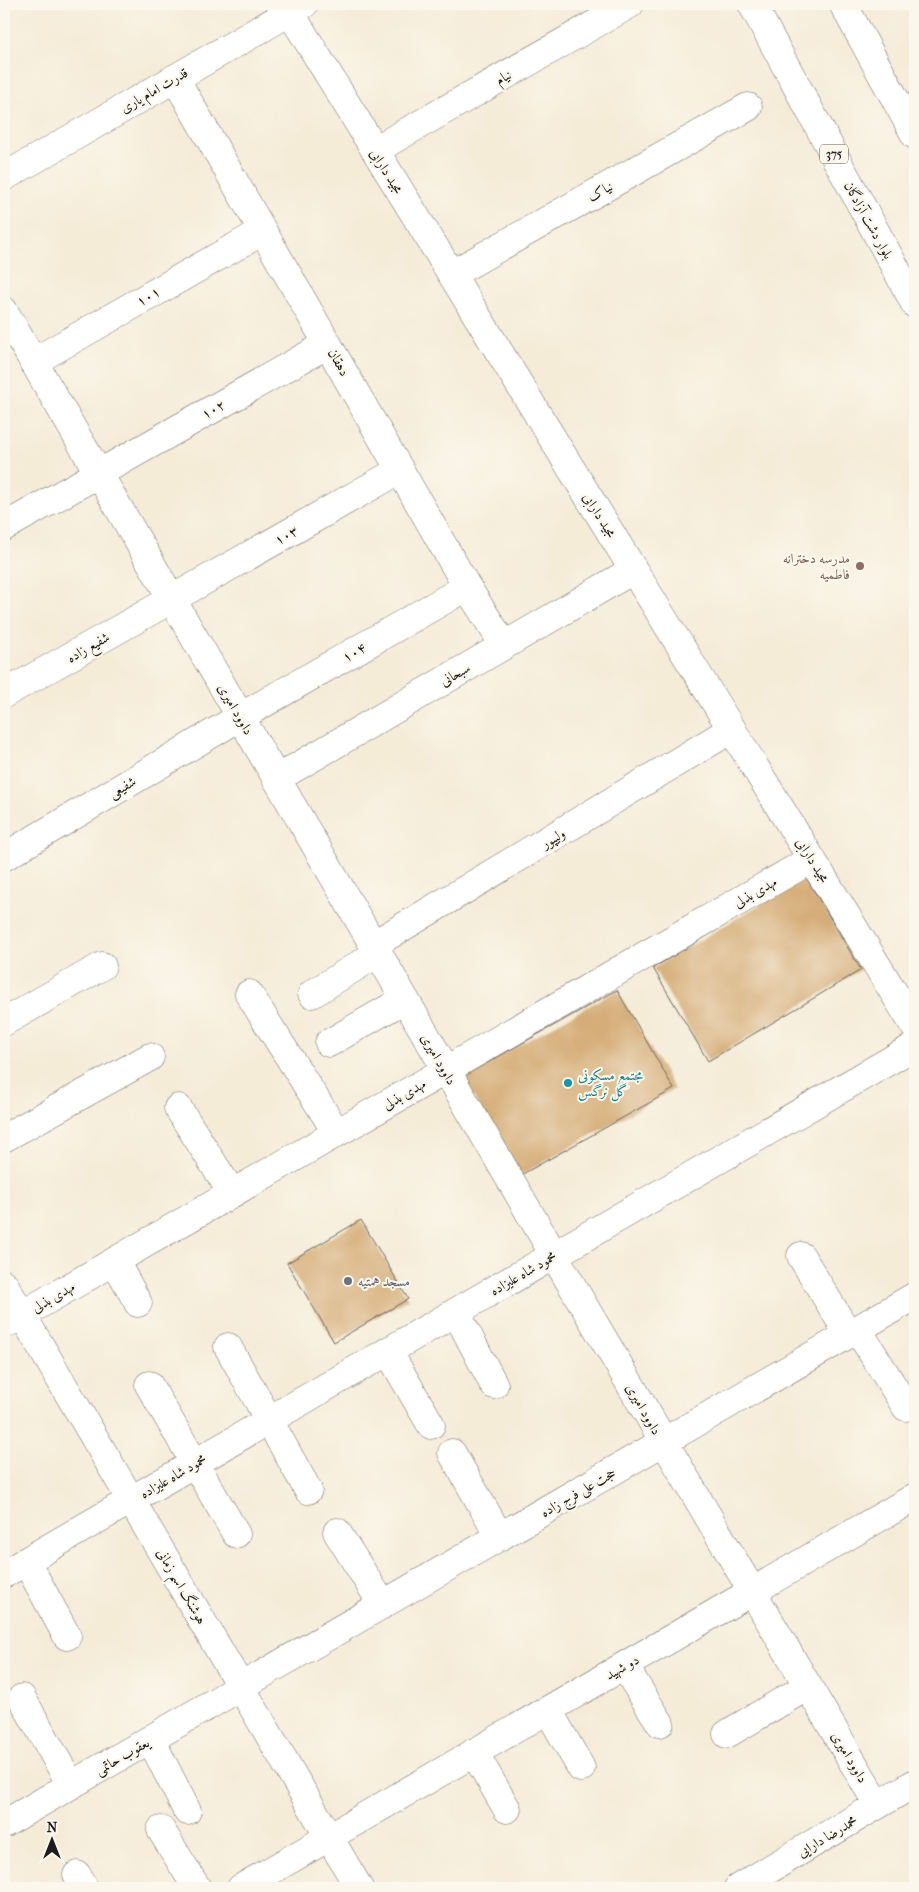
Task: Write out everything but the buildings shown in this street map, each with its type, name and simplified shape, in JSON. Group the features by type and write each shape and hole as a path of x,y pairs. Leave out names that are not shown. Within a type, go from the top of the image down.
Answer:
{"street":[{"name":"نیام","path":"375,150 630,4"},
{"name":"بلوار دشت آزادگان","path":"752,4 915,304"},
{"path":"843,4 915,135"},
{"name":"مجید دارابی","path":"293,7 375,150 915,1027"},
{"name":"قدرت امام یاری","path":"4,177 293,7"},
{"name":"دهقان","path":"175,78 400,470 504,645"},
{"name":"نیاک","path":"452,274 748,107"},
{"name":"۱۰۱","path":"33,362 263,231"},
{"name":"داوود امیری","path":"4,311 404,999 878,1806"},
{"name":"۱۰۲","path":"4,527 328,344"},
{"name":"۱۰۳","path":"172,599 400,470"},
{"name":"سبحانی","path":"276,779 633,570"},
{"name":"۱۰۴","path":"240,717 468,587"},
{"name":"شفیع زاده","path":"4,694 172,599"},
{"name":"شفیعی","path":"4,857 240,717"},
{"name":"ولیپور","path":"312,994 375,949 732,729"},
{"name":"مهدی بذلی","path":"13,1320 812,859"},
{"path":"4,1022 102,966"},
{"path":"249,994 337,1133"},
{"path":"329,1042 404,999"},
{"name":"محمود شاه علیزاده","path":"15,1567 915,1046"},
{"path":"4,1138 150,1057"},
{"path":"178,1108 232,1193"},
{"path":"801,1256 906,1407"},
{"path":"115,1261 138,1303"},
{"name":"هوشنگ اسم زمانی","path":"4,1284 13,1320 131,1500 359,1888"},
{"name":"حجت علی فرج زاده","path":"241,1688 915,1296"},
{"path":"456,1312 494,1385"},
{"path":"228,1347 308,1490"},
{"path":"388,1351 430,1425"},
{"path":"149,1385 236,1534"},
{"path":"452,1452 500,1537"},
{"name":"دو شهید","path":"241,1888 915,1497"},
{"path":"337,1532 383,1605"},
{"path":"15,1567 67,1636"},
{"path":"624,1666 660,1723"},
{"path":"727,1734 808,1686"},
{"name":"یعقوب حاتمی","path":"4,1824 241,1688"},
{"path":"22,1698 71,1785"},
{"path":"548,1710 581,1768"},
{"path":"151,1740 187,1811"},
{"path":"474,1752 507,1808"},
{"name":"محمدرضا دارایی","path":"738,1888 915,1783"},
{"path":"161,1830 197,1888"}],"place":[{"name":"مدرسه دخترانه فاطمیه","path":"860,566"},
{"name":"مجتمع مسکونی گل نرگس","path":"568,1083"},
{"name":"مسجد همتیه","path":"348,1281"}]}
